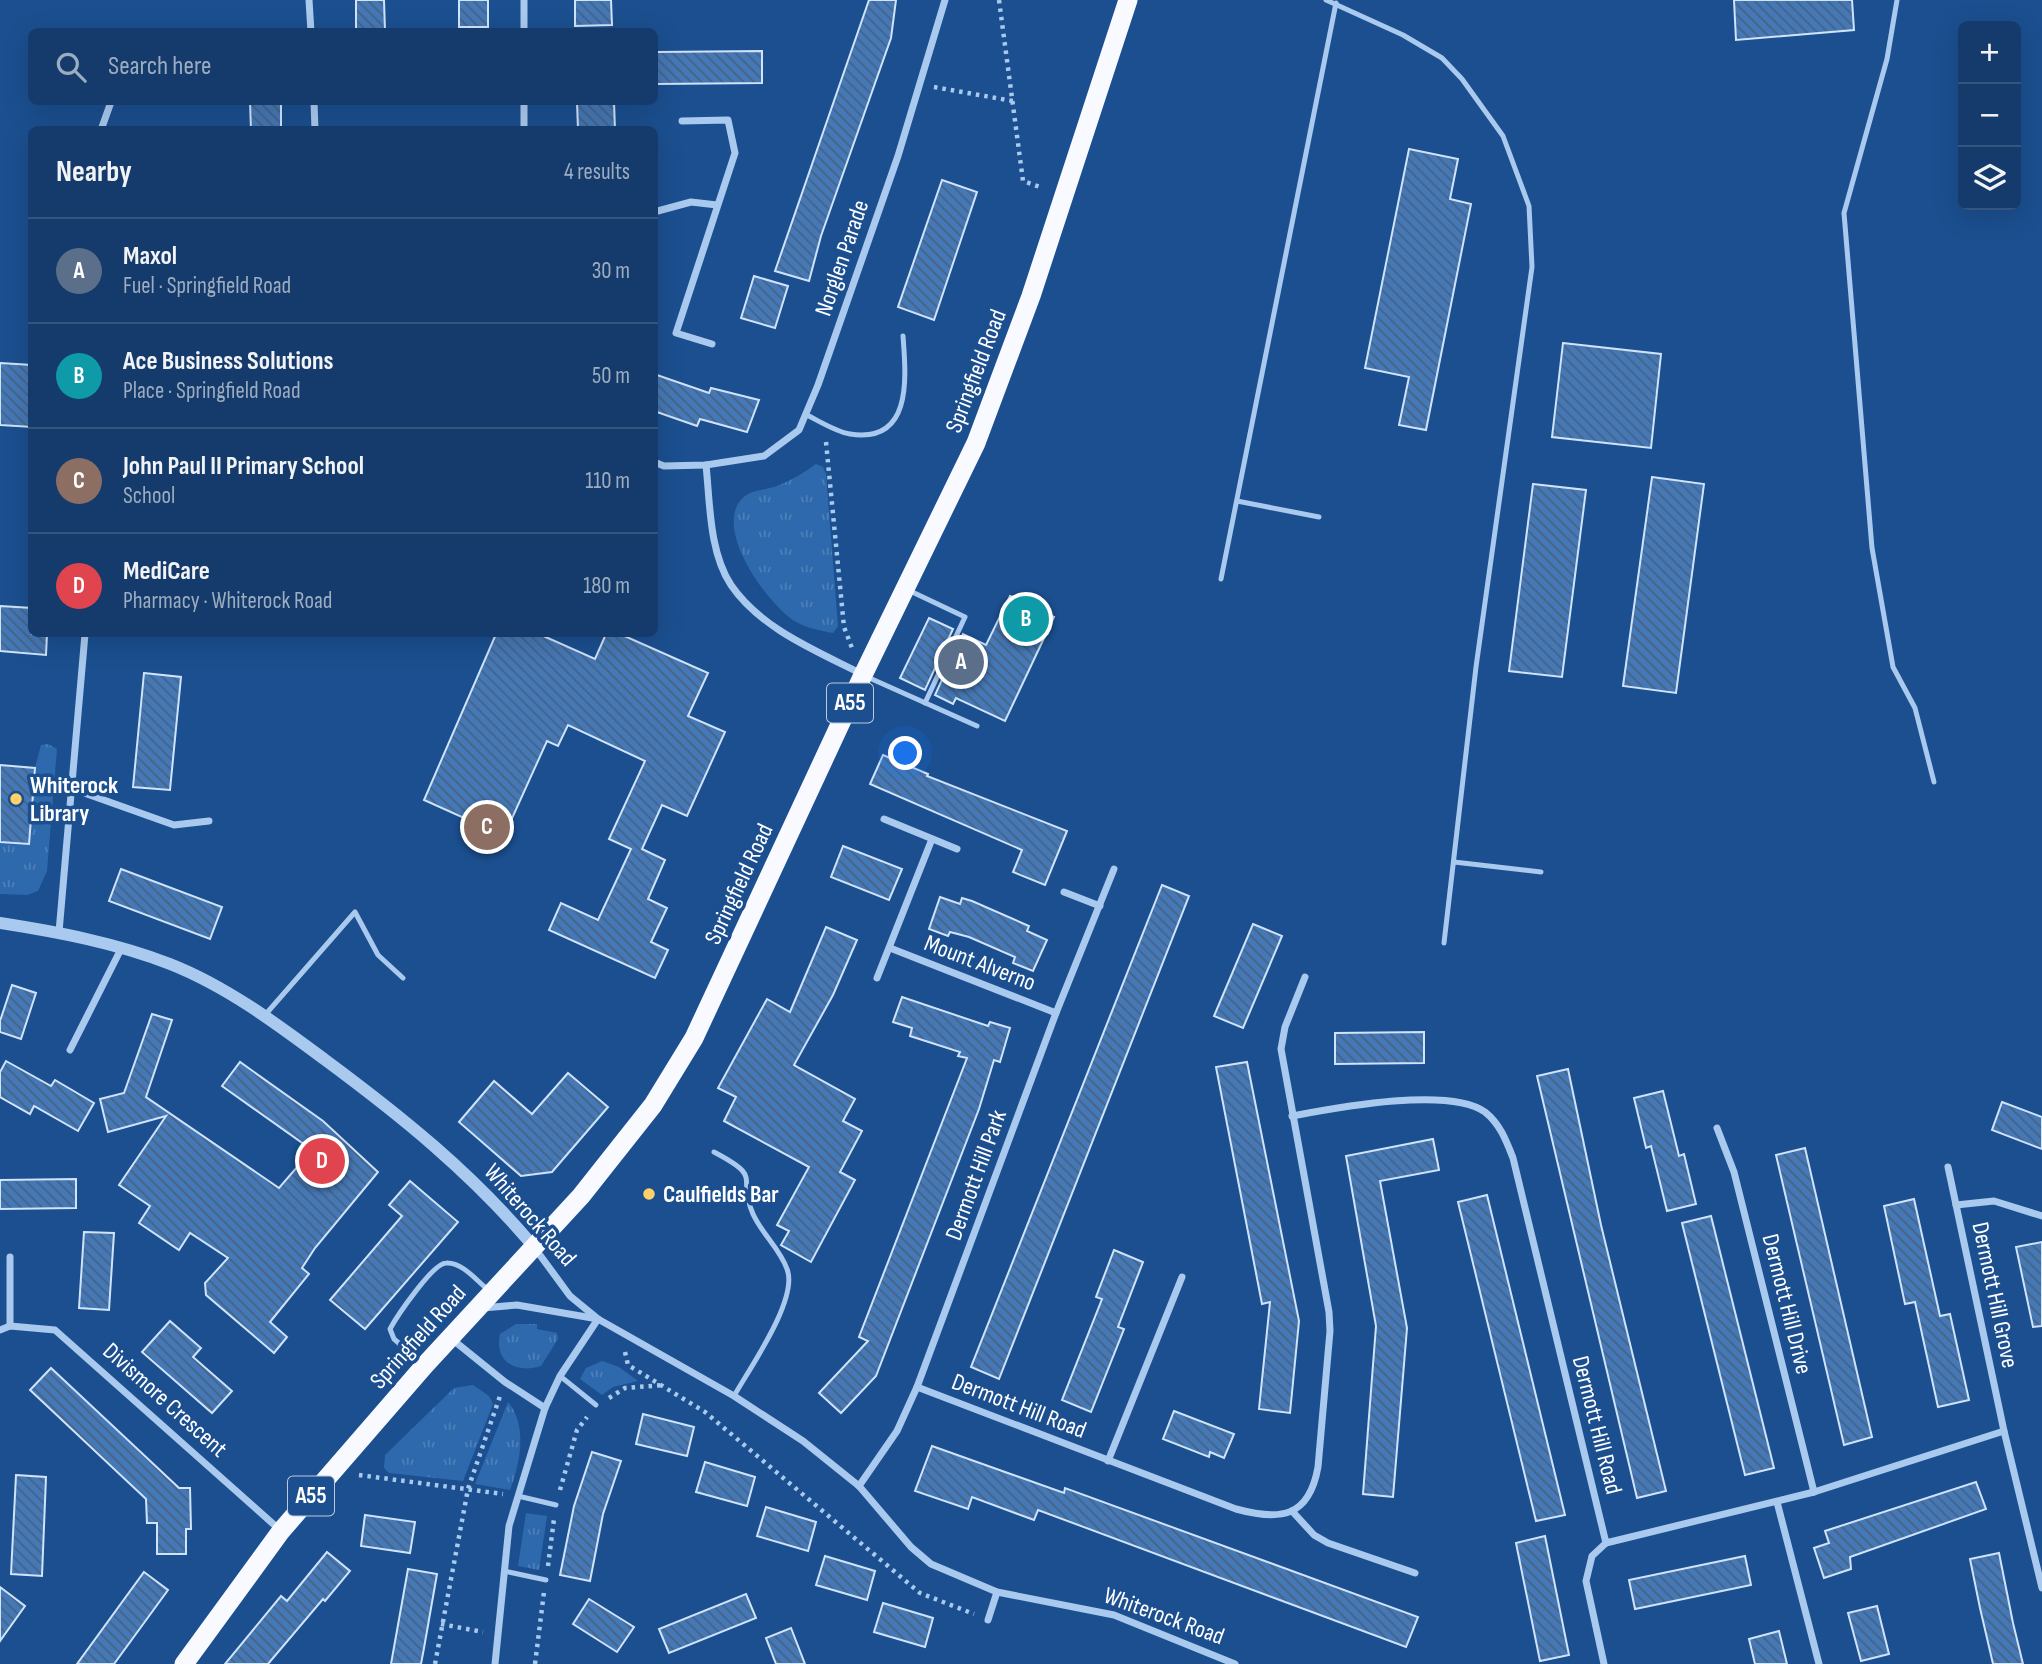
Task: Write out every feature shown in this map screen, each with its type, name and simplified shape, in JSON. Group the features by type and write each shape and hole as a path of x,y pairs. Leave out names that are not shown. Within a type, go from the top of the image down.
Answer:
{"highway":[{"name":"Springfield Road","path":"184,1664 281,1531 425,1365 617,1152 653,1105 694,1038 863,675 976,443 1064,195 1128,0"}],"street":[{"path":"309,0 311,28"},
{"path":"524,0 524,28"},
{"name":"Norglen Parade","path":"658,464 664,466 706,465 764,456 799,430 838,327 946,0"},
{"path":"102,126 110,105"},
{"path":"314,105 315,126"},
{"path":"524,105 524,126"},
{"path":"682,121 728,120 735,153 676,332 712,344"},
{"path":"658,211 691,202 717,205"},
{"path":"706,465 715,542 730,584 752,608 789,637 863,675"},
{"path":"59,932 85,637"},
{"path":"73,789 174,825 209,821"},
{"path":"884,819 957,849"},
{"name":"Mount Alverno","path":"877,978 932,839"},
{"name":"Dermott Hill Park","path":"859,1486 897,1431 917,1387 1056,1013 1114,869"},
{"path":"1064,891 1100,906"},
{"name":"Whiterock Road","path":"0,923 59,932 172,965 265,1015 410,1122 494,1199 570,1296 622,1334 734,1396 803,1441 859,1486 911,1547 931,1564 997,1592 1114,1615 1234,1664"},
{"name":"Mount Alverno","path":"890,948 1056,1013"},
{"path":"70,1050 121,949"},
{"path":"1306,977 1282,1038 1292,1116 1325,1288 1330,1331 1314,1486 1309,1498 1292,1511 1314,1535 1328,1543 1415,1573"},
{"name":"Dermott Hill Road","path":"1292,1116 1390,1101 1434,1101 1475,1107 1494,1121 1504,1135 1513,1158 1606,1543"},
{"name":"Dermott Hill Drive","path":"1717,1128 1734,1172 1814,1492"},
{"name":"Dermott Hill Grove","path":"1948,1167 2004,1431 2042,1588"},
{"path":"1956,1205 1994,1201 2042,1216"},
{"path":"10,1257 10,1326"},
{"path":"1108,1461 1182,1277"},
{"path":"476,1309 517,1305 598,1319 560,1376 545,1408 509,1526 495,1664"},
{"name":"Divismore Crescent","path":"0,1330 10,1326 55,1330 281,1531"},
{"path":"450,1338 505,1382 545,1408"},
{"name":"Dermott Hill Road","path":"917,1387 1250,1513 1273,1516 1292,1511"},
{"path":"1604,1664 1586,1581 1592,1556 1606,1543 1814,1492 2004,1431"},
{"path":"1777,1502 1819,1664"},
{"path":"988,1620 997,1592"}],"lane":[{"path":"1326,0 1403,34 1442,58 1462,79 1503,136 1529,206 1532,267 1476,667 1444,943"},
{"path":"1897,0 1886,59 1844,213 1872,548 1893,667 1915,708 1934,782"},
{"path":"1222,579 1336,3"},
{"path":"806,414 850,435 882,433 896,422 906,380 903,336"},
{"path":"1237,501 1319,517"},
{"path":"906,589 965,617 925,704"},
{"path":"863,675 977,726"},
{"path":"1454,862 1541,872"},
{"path":"265,1015 284,989 355,912 378,955 403,978"},
{"path":"714,1152 740,1166 748,1176 750,1207 758,1227 787,1269 790,1285 784,1305 734,1396"},
{"path":"425,1365 394,1339 390,1329 434,1269 447,1263 456,1265 491,1293"},
{"path":"560,1376 596,1405"},
{"path":"518,1496 556,1505"},
{"path":"504,1571 546,1580"}],"path":[{"path":"999,0 1023,181 1064,195"},
{"path":"920,84 1013,101"},
{"path":"799,430 826,441 844,627 863,675"},
{"path":"622,1334 628,1365 705,1412 920,1593 988,1620"},
{"path":"435,1664 468,1489 505,1382"},
{"path":"333,1471 518,1496"},
{"path":"441,1624 464,1629"},
{"path":"536,1657 539,1664"}],"green space":[{"path":"816,464 823,467 826,474 838,626 833,633 802,625 782,611 758,583 739,548 734,531 734,515 744,497 784,483"},
{"path":"48,744 57,749 47,871 38,891 27,895 0,894 0,842 29,844 35,768 41,745"},
{"path":"516,1324 537,1324 537,1329 557,1333 558,1339 541,1366 515,1367 504,1359 500,1352 500,1334"},
{"path":"602,1361 619,1367 638,1381 613,1387 602,1395 580,1379 586,1368"},
{"path":"473,1385 489,1396 493,1404 463,1481 389,1473 384,1468 385,1455 454,1388"},
{"path":"508,1402 518,1422 520,1433 519,1457 510,1490 475,1484"},
{"path":"526,1513 547,1516 539,1570 518,1566"}],"building":[{"path":"356,0 384,0 385,28 356,28"},
{"path":"459,0 488,0 488,27 459,27"},
{"path":"575,0 611,0 612,25 575,26"},
{"path":"869,0 896,0 891,38 821,236 809,281 775,271"},
{"path":"1734,0 1852,0 1854,30 1736,40"},
{"path":"762,51 762,83 658,84 658,52"},
{"path":"250,105 281,105 281,126 251,126"},
{"path":"577,105 614,105 615,126 578,126"},
{"path":"1409,149 1458,159 1450,199 1471,204 1426,430 1399,425 1409,377 1365,368"},
{"path":"942,180 977,192 934,320 898,307"},
{"path":"754,276 788,286 775,328 741,318"},
{"path":"1563,343 1661,354 1651,448 1552,437"},
{"path":"0,363 28,365 28,427 0,425"},
{"path":"658,375 709,393 711,388 759,400 747,432 700,419 697,426 658,412"},
{"path":"1652,477 1704,484 1676,693 1623,686"},
{"path":"1533,484 1586,490 1562,677 1509,671"},
{"path":"1010,596 1054,617 1005,721 956,698 953,704 935,695 963,634 986,645"},
{"path":"0,606 28,608 28,637 47,637 46,655 0,651"},
{"path":"929,618 953,629 925,690 900,678"},
{"path":"495,637 546,637 595,659 605,637 627,637 708,673 688,716 725,732 687,816 662,805 642,849 665,860 648,899 667,908 651,942 668,950 655,978 549,930 561,903 598,920 631,849 609,839 645,761 568,725 558,746 547,741 504,836 424,800"},
{"path":"144,673 181,677 170,790 133,787"},
{"path":"883,755 928,774 927,776 1067,831 1045,885 1013,872 1022,850 870,784"},
{"name":"Whiterock Library","path":"0,765 35,768 29,844 0,842"},
{"path":"843,846 902,869 889,900 831,877"},
{"path":"121,869 222,907 210,939 109,901"},
{"path":"1162,885 1189,896 999,1379 971,1367"},
{"path":"940,897 960,904 962,898 972,901 1029,926 1027,931 1047,940 1033,971 1013,963 1015,957 969,937 950,932 948,936 929,929"},
{"path":"1253,924 1282,936 1243,1028 1214,1016"},
{"path":"826,927 857,940 833,995 794,1065 855,1099 843,1121 862,1131 840,1172 855,1180 811,1262 781,1245 789,1231 777,1225 809,1167 724,1121 736,1097 718,1088 767,999 790,1012"},
{"path":"12,985 36,993 21,1039 0,1032 0,1021"},
{"path":"902,997 988,1026 990,1022 1010,1028 1000,1062 994,1060 979,1109 876,1376 841,1413 819,1393 868,1341 859,1337 967,1058 958,1056 960,1052 910,1036 912,1028 893,1022"},
{"path":"152,1014 172,1020 146,1097 279,1188 312,1150 222,1086 240,1062 323,1121 378,1172 315,1248 302,1268 309,1274 270,1322 287,1337 274,1353 206,1295 205,1283 228,1258 190,1233 179,1250 139,1223 150,1206 119,1185 166,1116 108,1132 100,1099 124,1093"},
{"path":"1424,1032 1424,1063 1335,1064 1335,1033"},
{"path":"6,1061 51,1086 55,1080 94,1103 78,1131 34,1106 30,1114 0,1097 0,1072"},
{"path":"1247,1062 1299,1321 1290,1413 1259,1409 1270,1302 1262,1304 1216,1067"},
{"path":"1568,1069 1601,1225 1666,1491 1637,1498 1537,1076"},
{"path":"568,1073 608,1107 552,1172 521,1176 459,1122 494,1081 532,1114"},
{"path":"1663,1091 1679,1156 1684,1154 1696,1204 1667,1211 1651,1146 1646,1148 1634,1098"},
{"path":"2002,1102 2042,1117 2042,1149 1992,1130"},
{"path":"1433,1139 1439,1170 1380,1181 1407,1328 1393,1497 1363,1494 1376,1326 1346,1156"},
{"path":"1805,1148 1872,1437 1844,1445 1776,1155"},
{"path":"76,1179 76,1208 0,1209 0,1180"},
{"path":"410,1181 458,1222 365,1329 330,1300 402,1216 389,1205"},
{"path":"1487,1195 1565,1515 1536,1521 1458,1202"},
{"path":"1914,1199 1940,1316 1950,1314 1969,1400 1938,1407 1915,1302 1905,1304 1884,1206"},
{"path":"1711,1216 1774,1468 1745,1475 1682,1223"},
{"path":"84,1232 114,1233 109,1310 79,1308"},
{"path":"2042,1242 2042,1326 2033,1327 2016,1247"},
{"path":"1114,1250 1143,1262 1118,1327 1124,1329 1091,1412 1062,1400 1102,1299 1096,1297"},
{"path":"170,1321 201,1348 193,1357 232,1391 212,1413 142,1352"},
{"path":"51,1368 179,1488 190,1488 191,1529 186,1529 186,1554 157,1554 157,1523 147,1523 146,1499 30,1390"},
{"path":"1174,1411 1234,1434 1224,1458 1210,1452 1209,1457 1163,1439"},
{"path":"643,1414 694,1427 687,1456 636,1444"},
{"path":"932,1446 1064,1493 1065,1488 1418,1617 1406,1647 1038,1510 1034,1520 972,1497 968,1509 915,1491"},
{"path":"592,1452 621,1461 603,1514 590,1581 560,1575 574,1506"},
{"path":"705,1462 755,1477 747,1506 696,1492"},
{"path":"16,1475 46,1477 42,1576 11,1574"},
{"path":"1976,1482 1986,1509 1850,1557 1851,1569 1824,1578 1814,1548 1829,1543 1825,1531"},
{"path":"766,1507 816,1522 808,1551 757,1536"},
{"path":"365,1515 415,1522 410,1553 361,1546"},
{"path":"1545,1536 1569,1655 1540,1661 1516,1543"},
{"path":"327,1552 350,1571 268,1664 225,1664 281,1596 287,1601"},
{"path":"1999,1553 2023,1664 1993,1664 1980,1608 1970,1559"},
{"path":"825,1556 875,1571 867,1600 816,1585"},
{"path":"1745,1556 1751,1585 1635,1609 1629,1580"},
{"path":"408,1569 437,1574 424,1648 421,1664 391,1664"},
{"path":"144,1572 168,1590 114,1664 77,1664"},
{"path":"0,1587 25,1606 0,1641"},
{"path":"746,1594 756,1618 669,1653 659,1629"},
{"path":"589,1599 634,1627 617,1652 573,1624"},
{"path":"883,1603 933,1618 925,1647 874,1632"},
{"path":"1877,1606 1889,1654 1861,1661 1848,1613"},
{"path":"791,1628 805,1664 776,1664 766,1638"},
{"path":"1779,1631 1787,1664 1755,1664 1749,1639"}],"place":[{"name":"Ace Business Solutions","path":"1026,619"},
{"name":"Maxol","path":"961,662"},
{"name":"Whiterock Library","path":"16,799"},
{"name":"John Paul II Primary School","path":"487,827"},
{"name":"MediCare","path":"322,1161"},
{"name":"Caulfields Bar","path":"649,1194"}]}
